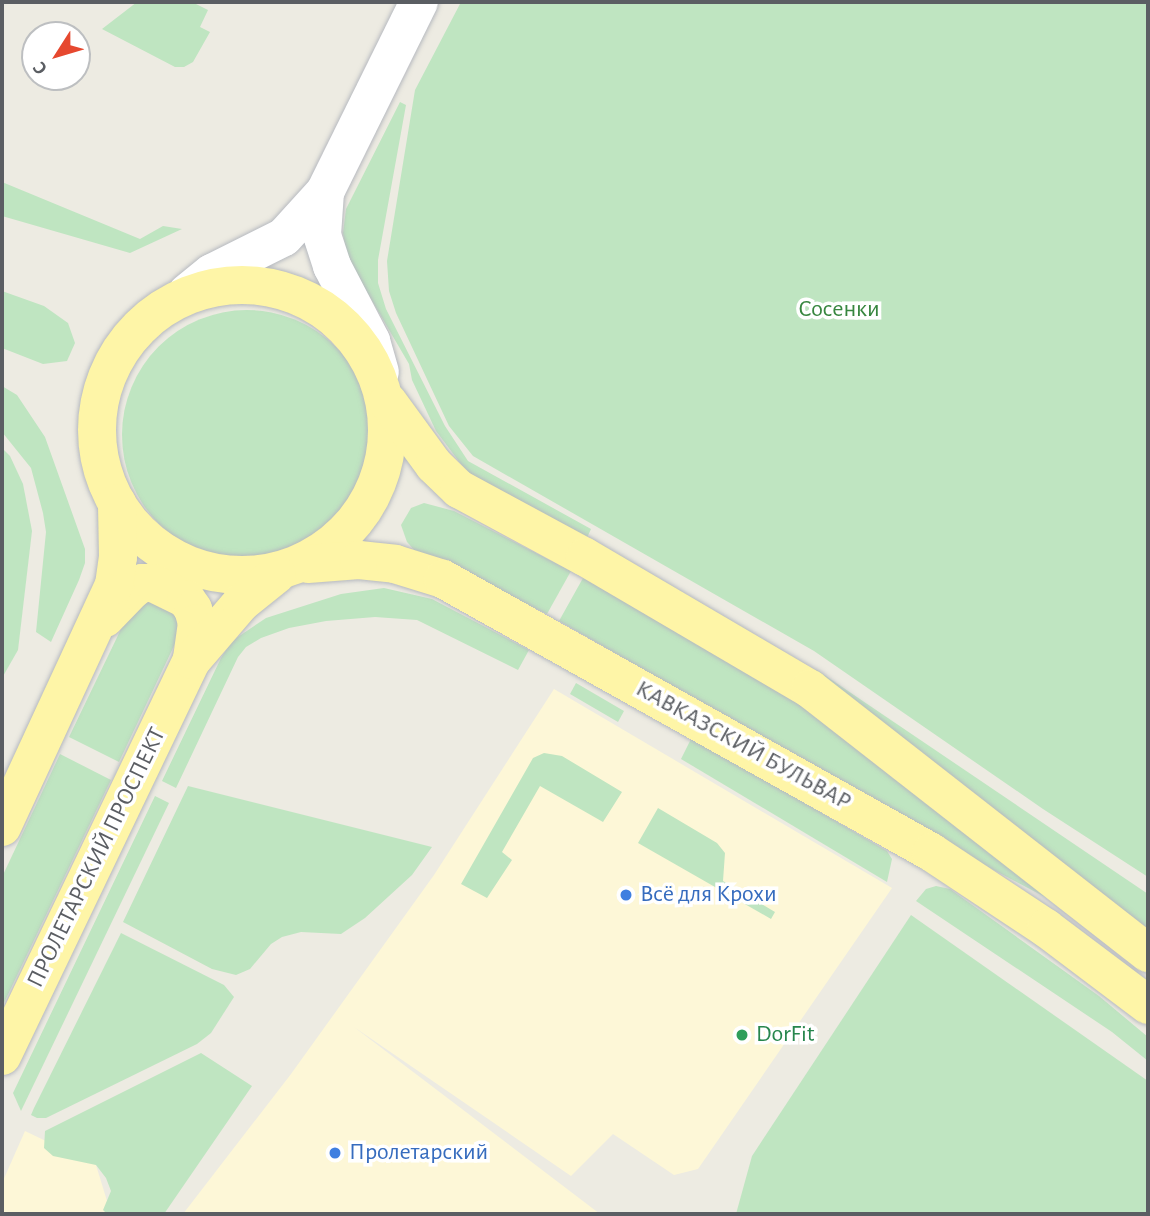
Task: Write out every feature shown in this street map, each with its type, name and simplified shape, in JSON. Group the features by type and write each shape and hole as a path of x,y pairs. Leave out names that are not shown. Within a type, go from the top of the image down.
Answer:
{"main road":[{"path":"187,293 212,273 284,237 325,192 419,2"},
{"path":"325,192 322,235 332,266 371,341 384,387"},
{"path":"117,503 97,460 98,404 107,370 121,345 137,328 175,298 187,293 243,286 271,291 299,303 335,326 384,387 434,465 459,489 585,557 810,689 1148,953"},
{"name":"ПРОЛЕТАРСКИЙ ПРОСПЕКТ","path":"2,1056 192,660 241,603 336,544 368,503 386,463 390,436 384,387"},
{"name":"ПРОЛЕТАРСКИЙ ПРОСПЕКТ","path":"2,827 114,585 118,557 117,503"},
{"name":"КАВКАЗСКИЙ БУЛЬВАР","path":"117,503 156,540 195,565 230,574 359,560 395,564 443,579 931,852 1046,928 1148,1005"},
{"name":"ПРОЛЕТАРСКИЙ ПРОСПЕКТ","path":"96,627 132,590 142,583 153,583 186,599 193,610 197,623 192,660"}],"shaded area":[{"path":"554,689 892,888 698,1169 674,1175 613,1134 571,1176 354,1027 600,1214 183,1214 291,1074 434,875"},
{"path":"25,1131 96,1165 111,1214 2,1214 2,1183"}],"green space":[{"path":"137,2 192,2 208,10 200,27 210,32 193,62 184,67 175,67 102,29"},
{"name":"Сосенки","path":"461,2 1148,2 1148,877 1043,809 814,651 473,456 449,426 396,313 389,291 387,261 415,90"},
{"path":"400,102 406,105 378,260 378,283 386,309 445,426 468,461 591,529 586,540 467,472 436,431 412,380 409,364 347,258 343,233 346,209"},
{"path":"2,182 140,239 163,226 182,229 130,253 2,216"},
{"path":"2,291 44,306 68,323 75,343 67,361 43,364 2,348"},
{"path":"247,310 283,315 306,325 326,338 344,356 367,399 372,435 367,471 357,494 344,514 326,532 283,555 247,560 211,555 188,545 168,532 150,514 127,471 122,435 127,399 137,376 150,356 168,338 211,315"},
{"path":"2,386 17,395 45,437 85,549 85,563 79,580 51,642 36,632 46,532 43,513 31,468 2,432"},
{"path":"2,448 10,456 23,484 32,531 18,650 2,678"},
{"path":"424,503 454,511 571,571 547,614 417,553 407,542 401,525 411,508"},
{"path":"583,578 800,701 1148,968 1148,972 1066,908 975,860 559,621"},
{"path":"384,588 432,599 529,650 518,670 417,620 375,617 326,621 289,628 261,638 246,647 238,657 176,788 162,781 221,658 232,641 266,618 341,594"},
{"path":"142,594 179,605 182,629 119,762 69,737 134,602"},
{"path":"817,670 1148,894 1148,936 813,675"},
{"path":"576,683 624,711 618,722 570,694"},
{"path":"692,737 887,851 892,859 887,882 681,759"},
{"path":"544,753 562,756 622,792 603,822 540,786 502,852 512,860 487,898 461,884 533,758"},
{"path":"60,754 111,780 2,1007 2,877"},
{"path":"188,786 432,847 412,875 365,918 341,934 301,932 282,937 271,944 250,969 236,975 212,969 123,922"},
{"path":"155,796 169,803 21,1111 13,1093"},
{"path":"658,808 717,843 725,853 723,881 775,912 771,919 638,843"},
{"path":"936,886 950,889 1099,996 1148,1037 1148,1061 1112,1032 916,901 926,889"},
{"path":"911,915 1148,1081 1148,1214 736,1214 752,1156"},
{"path":"121,933 224,985 234,997 211,1033 197,1044 46,1118 37,1118 31,1115 34,1108"},
{"path":"201,1053 252,1086 164,1214 107,1214 103,1210 111,1191 106,1178 96,1165 53,1156 44,1148 45,1131"}],"place":[{"name":"Всё для Крохи","path":"626,895"},
{"name":"DorFit","path":"742,1035"},
{"name":"Пролетарский","path":"335,1153"}]}
